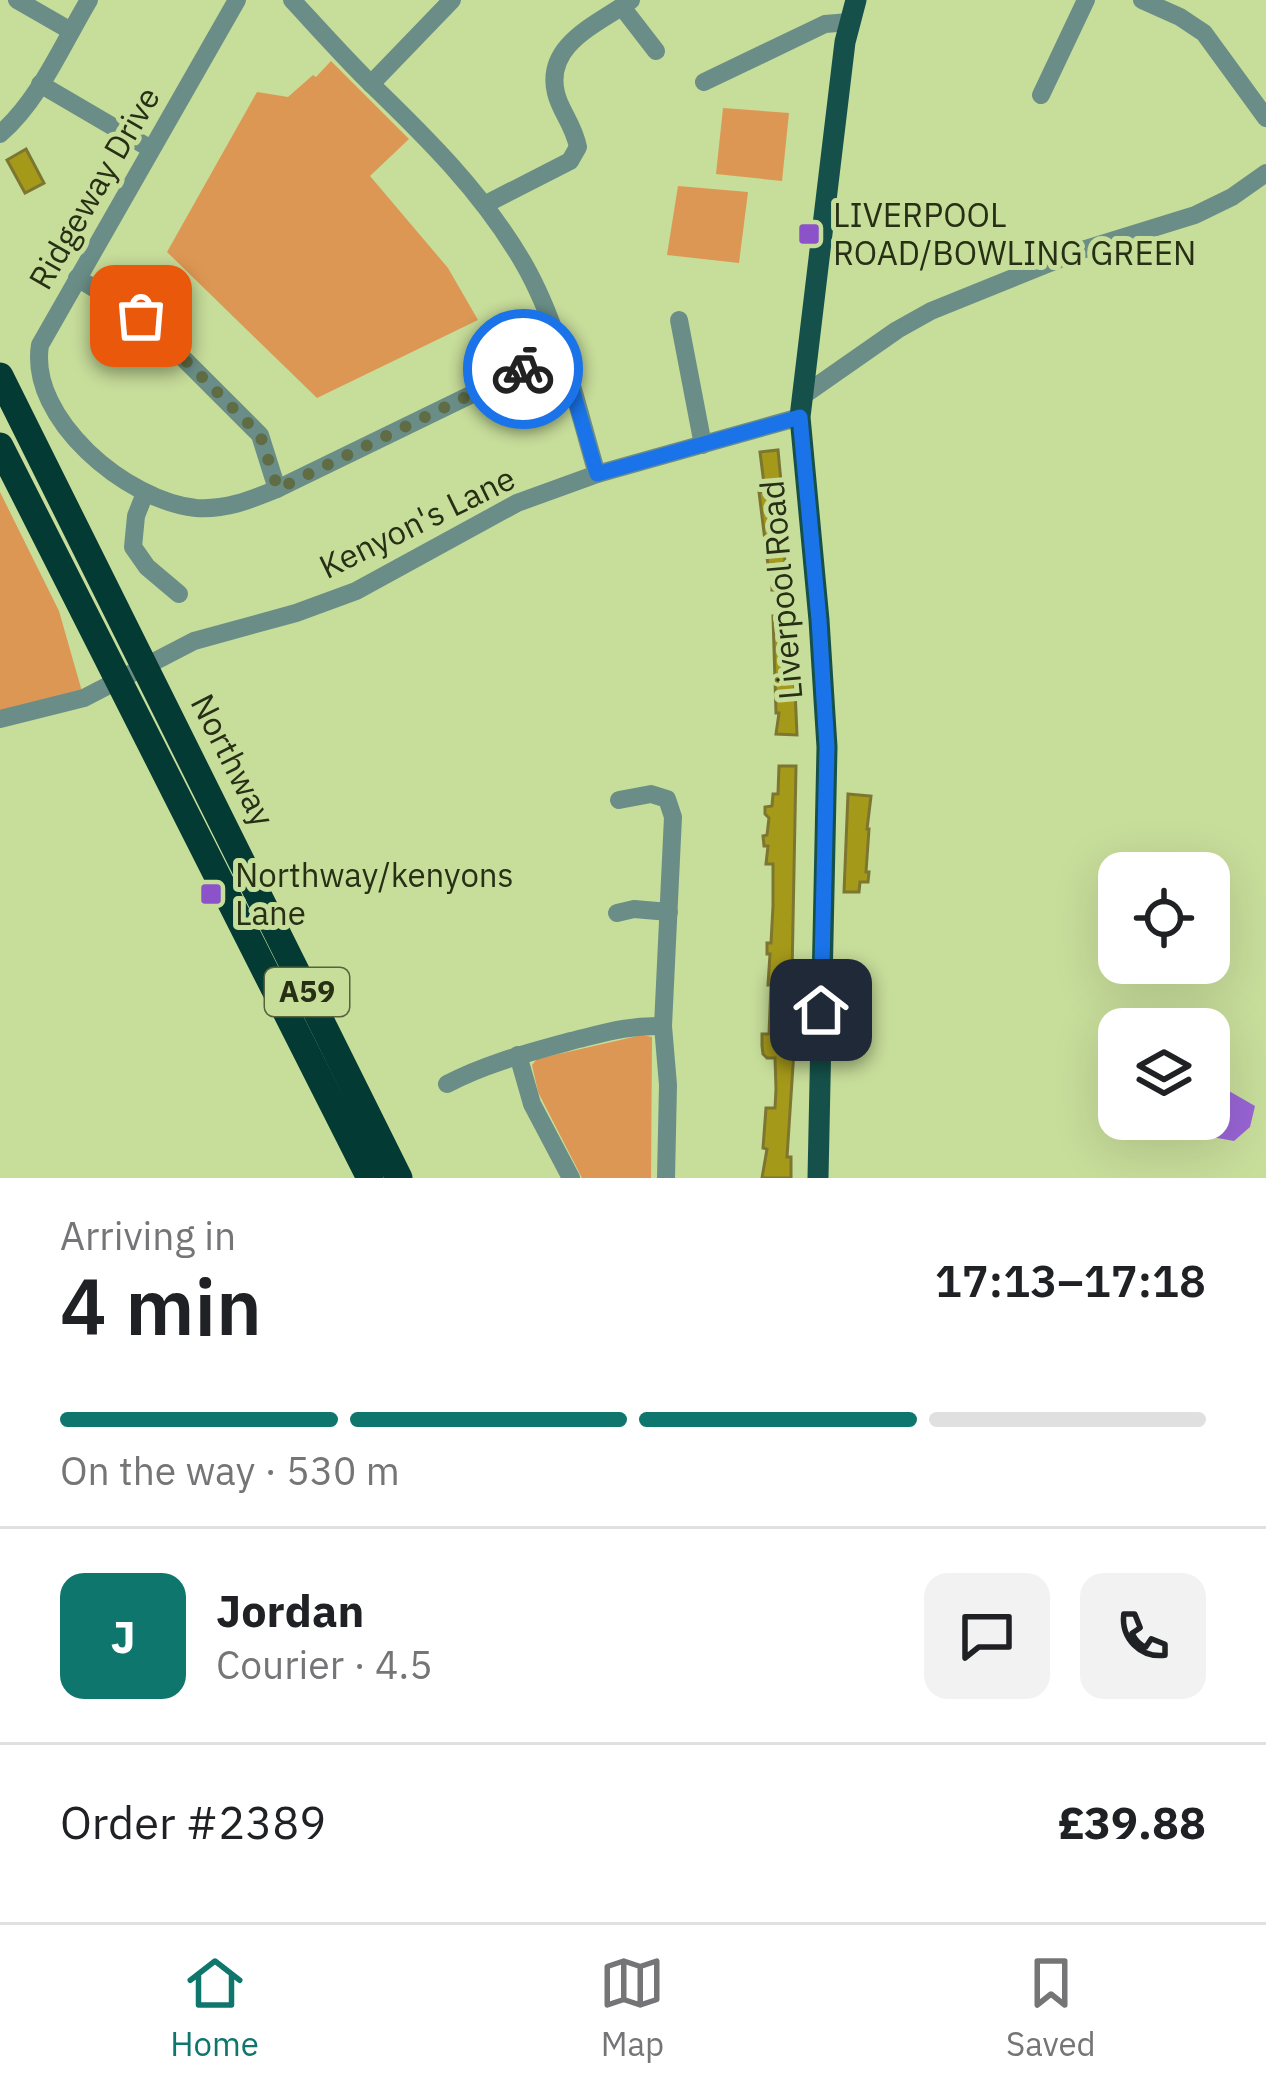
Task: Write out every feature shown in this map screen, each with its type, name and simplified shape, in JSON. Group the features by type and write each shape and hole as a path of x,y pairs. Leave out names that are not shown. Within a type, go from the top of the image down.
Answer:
{"highway":[{"name":"Northway","path":"0,376 399,1178"},
{"name":"Northway","path":"0,446 370,1178"}],"main road":[{"name":"Liverpool Road","path":"818,1178 827,747 800,407 853,11"}],"street":[{"path":"17,0 70,31"},
{"path":"0,134 40,84 89,0"},
{"name":"Ridgeway Drive","path":"237,0 40,345 39,378 51,404 79,442 145,493 193,508 237,506 561,351"},
{"path":"292,0 486,204 527,268 561,351 597,474"},
{"path":"371,83 452,0"},
{"path":"1041,95 1086,0"},
{"path":"1142,0 1180,16 1204,33 1266,118"},
{"path":"486,204 570,161 578,147 556,93 556,71 565,49 580,33 627,3 656,52"},
{"path":"704,82 853,11"},
{"path":"40,84 151,149"},
{"name":"Kenyon's Lane","path":"0,719 84,698 207,635 296,613 356,591 517,503 597,474 703,445 800,407 896,330 931,311 1082,250 1195,215 1266,173"},
{"path":"77,278 141,316 260,435 278,489"},
{"path":"679,320 690,339 703,445"},
{"path":"145,493 136,516 133,547 147,567 178,594"},
{"path":"619,800 651,794 667,799 673,817 663,1026 668,1085 666,1178"},
{"path":"617,913 669,912"},
{"path":"447,1084 481,1066 518,1055 635,1025 663,1026"},
{"path":"518,1055 532,1104 571,1178"}],"shaded area":[{"path":"331,61 409,139 370,176 448,268 478,320 317,398 167,252 257,92 288,97"},
{"path":"723,108 789,113 782,181 716,174"},
{"path":"678,186 748,192 739,263 667,255"},
{"path":"0,492 59,611 83,695 0,715"},
{"path":"642,1035 652,1037 651,1178 582,1178 538,1092 532,1065 537,1059"},
{"path":"1230,1092 1255,1106 1250,1127 1234,1141 1228,1140"}],"building":[{"path":"26,149 44,183 25,193 7,160"},
{"path":"778,450 779,522 788,580 794,580 797,735 776,734 773,616 782,616 778,590 772,590 773,564 768,565 759,492 765,492 760,452"},
{"path":"779,766 796,766 795,1035 787,1157 791,1157 791,1178 762,1178 766,1108 775,1108 776,1089 775,1058 767,1058 762,1046 762,1034 769,1034 767,943 771,943 773,906 773,864 766,864 768,846 763,836 769,818 765,807 772,806 773,794 778,794"},
{"path":"848,794 871,796 868,882 860,882 859,892 844,892"}],"way so far":[{"path":"141,316 260,435 278,489 523,369"}],"place":[{"name":"LIVERPOOL ROAD/BOWLING GREEN","path":"809,234"},
{"name":"Northway/kenyons Lane","path":"211,894"}],"route":[{"path":"523,369 561,351 597,474 800,417 827,747 821,1010"}]}
